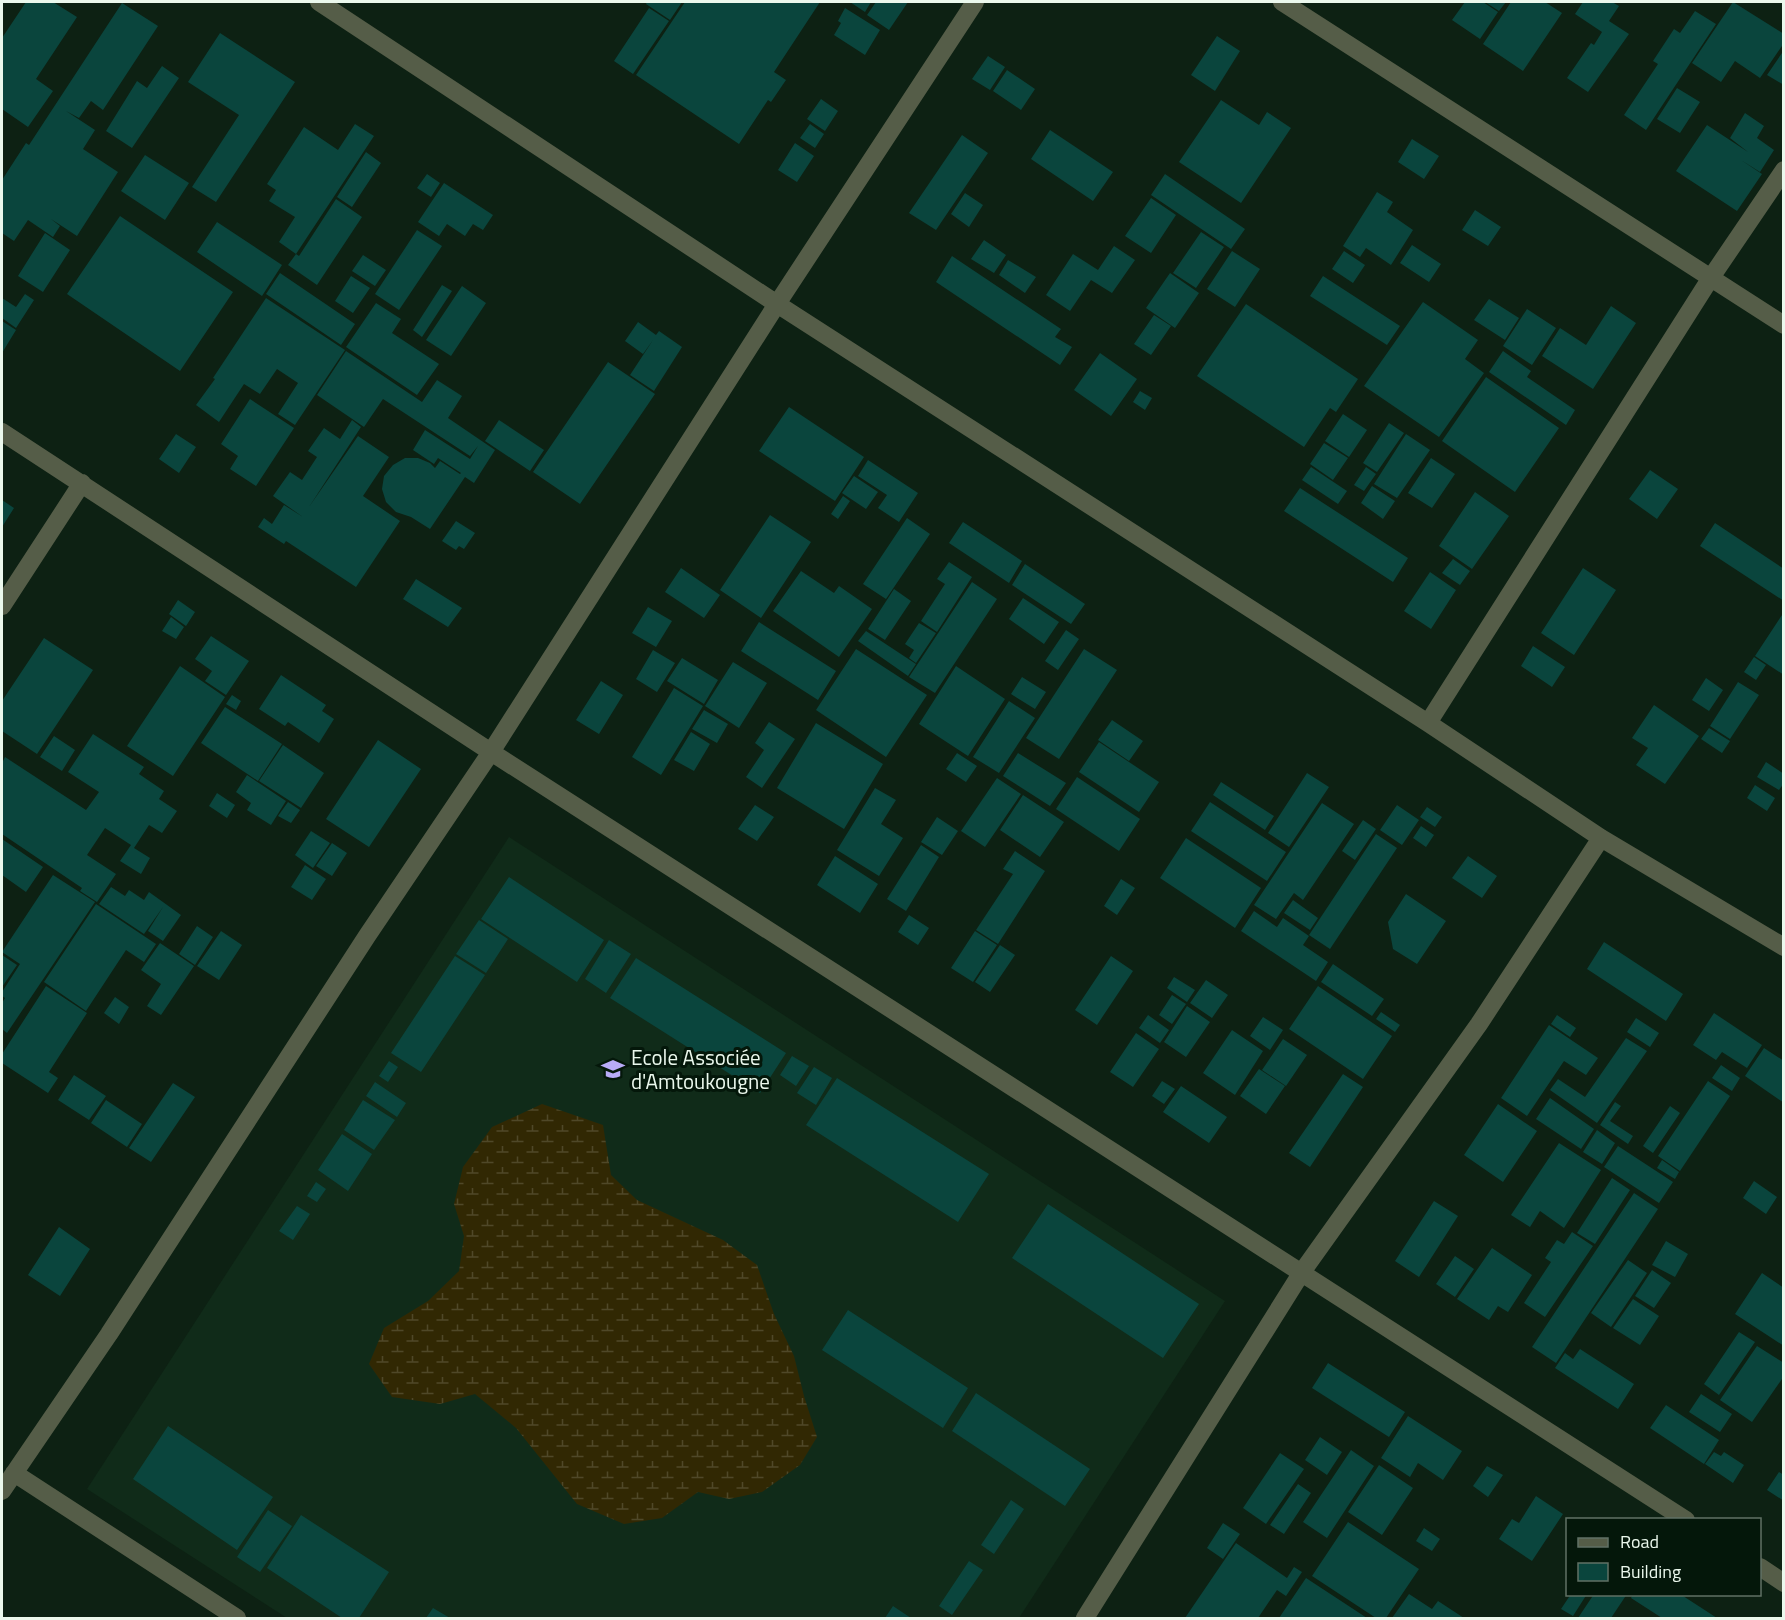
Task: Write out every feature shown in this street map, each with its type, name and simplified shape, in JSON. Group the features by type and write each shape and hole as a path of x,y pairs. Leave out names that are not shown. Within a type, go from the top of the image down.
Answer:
{"street":[{"path":"319,2 777,303 1428,723 1601,838 1784,948"},
{"path":"2,1491 109,1334 367,936 491,752 777,303 975,2"},
{"path":"1282,2 1784,325"},
{"path":"1428,723 1710,279 1784,170"},
{"path":"2,432 491,752 1683,1518"},
{"path":"2,606 82,483"},
{"path":"1085,1618 1302,1272 1479,1024 1601,838"},
{"path":"14,1473 237,1618"},
{"path":"1761,1568 1784,1582"}],"shaded area":[{"name":"Ecole Associée d'Amtoukougne","path":"509,837 1225,1301 1019,1618 287,1618 87,1489"}],"green space":[{"path":"542,1104 603,1125 611,1175 637,1200 723,1240 757,1265 774,1314 794,1356 817,1437 800,1465 762,1492 729,1499 698,1492 662,1518 624,1524 577,1504 516,1428 475,1394 440,1404 392,1397 369,1364 384,1328 428,1301 459,1271 464,1236 454,1204 463,1167 492,1127"}],"building":[{"path":"26,2 53,2 77,17 36,79 53,91 28,127 2,109 2,38"},
{"path":"647,2 682,2 670,20 646,4"},
{"path":"685,2 820,2 774,72 786,80 771,102 768,100 739,144 636,75"},
{"path":"850,2 871,2 865,12"},
{"path":"876,2 908,2 889,30 867,15"},
{"path":"1465,2 1483,2 1498,12 1480,39 1452,20"},
{"path":"1485,2 1506,2 1499,11"},
{"path":"1511,2 1545,2 1562,13 1523,71 1483,44"},
{"path":"1583,2 1612,2 1619,6 1609,21 1629,34 1588,92 1567,78 1591,43 1594,45 1602,32 1575,14"},
{"path":"1733,2 1784,34 1784,43 1760,78 1735,61 1721,82 1692,63"},
{"path":"122,3 158,26 103,110 91,101 79,118 66,111 95,130 83,149 118,172 77,236 51,219 60,226 53,237 28,220 14,241 2,233 2,180 26,143 29,145"},
{"path":"649,8 669,21 633,74 614,61"},
{"path":"845,8 880,30 865,55 834,35 841,23 838,21"},
{"path":"1695,11 1716,24 1646,130 1624,115 1658,64 1653,61 1674,29 1680,33"},
{"path":"220,33 295,82 216,202 192,187 239,115 188,82"},
{"path":"1217,36 1240,51 1215,91 1191,75"},
{"path":"1784,50 1784,85 1767,75"},
{"path":"988,56 1005,67 990,90 972,79"},
{"path":"162,66 179,78 132,148 106,131 137,81 147,88"},
{"path":"1007,70 1035,89 1021,110 993,91"},
{"path":"1677,88 1700,102 1680,133 1657,119"},
{"path":"821,99 838,111 825,131 807,119"},
{"path":"1221,100 1259,125 1267,112 1291,128 1241,203 1179,162"},
{"path":"1745,113 1764,126 1757,138 1774,150 1760,172 1741,160 1762,174 1737,211 1676,171 1707,125 1748,152 1730,138"},
{"path":"355,124 374,136 296,254 279,242 295,217 269,201 276,190 267,184 304,127 338,150"},
{"path":"810,124 824,134 815,148 800,138"},
{"path":"1050,130 1113,172 1093,201 1031,159"},
{"path":"962,135 988,153 936,230 909,213"},
{"path":"1412,139 1439,156 1424,179 1398,162"},
{"path":"795,143 814,156 797,182 778,170"},
{"path":"366,152 381,163 352,207 337,197"},
{"path":"145,155 189,183 165,220 121,191"},
{"path":"427,174 440,183 431,197 417,188"},
{"path":"1165,174 1245,229 1231,249 1151,195"},
{"path":"444,183 493,215 483,230 473,224 465,236 447,224 439,236 418,222"},
{"path":"1377,192 1393,202 1387,212 1413,230 1391,265 1366,248 1360,257 1343,246"},
{"path":"965,193 983,205 969,227 951,214"},
{"path":"1151,198 1176,215 1151,253 1125,236"},
{"path":"336,199 362,217 317,285 288,265 296,254 299,256"},
{"path":"1475,210 1501,227 1488,246 1462,230"},
{"path":"120,216 233,292 180,371 67,294"},
{"path":"217,222 282,265 262,296 197,252"},
{"path":"417,230 442,246 399,310 375,294"},
{"path":"1201,232 1224,247 1196,288 1173,273"},
{"path":"45,233 70,250 43,292 18,276"},
{"path":"984,240 1006,255 994,273 971,259"},
{"path":"1412,245 1441,264 1429,282 1400,263"},
{"path":"1114,246 1135,260 1112,293 1091,280 1070,311 1046,295 1073,254 1098,270"},
{"path":"1232,251 1260,269 1235,307 1207,289"},
{"path":"1344,251 1365,265 1353,283 1332,269"},
{"path":"363,255 386,270 375,286 352,271"},
{"path":"952,256 1061,329 1055,337 1072,347 1060,365 936,282"},
{"path":"1008,260 1036,277 1025,293 999,275"},
{"path":"280,273 355,324 341,345 266,294"},
{"path":"1170,273 1199,293 1175,328 1146,308"},
{"path":"351,276 370,288 353,313 335,301"},
{"path":"1323,276 1400,326 1387,345 1310,296"},
{"path":"442,285 452,291 422,337 413,330"},
{"path":"462,286 486,303 451,356 426,340"},
{"path":"25,294 34,300 16,328 2,318 2,298 16,307"},
{"path":"266,298 345,350 295,425 278,414 298,383 277,369 260,394 244,384 219,422 196,405"},
{"path":"1489,299 1519,318 1505,340 1474,320"},
{"path":"1423,302 1478,340 1465,359 1484,373 1439,437 1364,386"},
{"path":"376,303 401,319 392,333 439,364 417,395 346,347"},
{"path":"1246,304 1358,379 1336,412 1330,408 1304,447 1197,376"},
{"path":"1611,306 1636,323 1593,389 1542,356 1560,328 1586,345"},
{"path":"1527,309 1556,328 1532,365 1503,346"},
{"path":"1154,315 1171,326 1151,355 1134,344"},
{"path":"2,321 16,330 2,353"},
{"path":"638,322 656,335 659,331 682,347 654,391 630,375 653,340 643,354 625,341"},
{"path":"346,351 422,402 437,380 462,396 448,418 495,450 474,483 465,477 430,529 411,517 396,512 386,502 382,489 384,476 393,465 405,458 418,458 435,468 440,461 461,473 438,458 434,464 413,450 425,430 470,459 478,446 470,456 383,399 364,427 317,395"},
{"path":"1503,351 1531,371 1527,377 1575,410 1566,425 1489,372"},
{"path":"1100,353 1137,379 1111,416 1074,390"},
{"path":"608,362 655,394 580,504 533,472"},
{"path":"1486,377 1559,428 1515,492 1442,441"},
{"path":"1140,391 1152,398 1145,410 1133,402"},
{"path":"250,399 294,428 256,486 230,469 238,456 221,444"},
{"path":"789,407 864,457 835,501 759,451"},
{"path":"1343,414 1367,430 1349,457 1325,441"},
{"path":"352,420 361,427 309,507 358,436 389,457 363,496 400,521 356,587 286,541 284,544 258,527 264,518 272,524 284,505 303,517 273,496 290,472 302,480 317,457 308,451 324,428 340,439"},
{"path":"499,420 544,450 530,471 485,441"},
{"path":"1389,423 1404,433 1377,472 1363,463"},
{"path":"176,434 196,447 179,473 159,459"},
{"path":"1406,434 1430,450 1397,498 1374,484"},
{"path":"1324,443 1348,458 1333,480 1310,464"},
{"path":"1431,458 1455,474 1432,508 1408,493"},
{"path":"868,460 918,493 899,522 878,508 887,495 858,476"},
{"path":"1311,467 1347,491 1338,504 1302,480"},
{"path":"1366,467 1376,474 1364,491 1354,485"},
{"path":"1650,470 1678,489 1657,519 1629,499"},
{"path":"854,476 878,492 866,509 842,493"},
{"path":"1372,486 1395,501 1383,519 1361,503"},
{"path":"1300,488 1408,558 1393,582 1284,511"},
{"path":"1475,492 1509,516 1472,569 1439,546"},
{"path":"843,496 850,501 838,519 831,514"},
{"path":"2,500 14,508 2,527"},
{"path":"770,515 811,542 761,618 720,590"},
{"path":"907,518 930,534 886,599 863,584"},
{"path":"456,521 475,533 464,549 459,546 456,550 442,541"},
{"path":"963,522 1022,561 1009,583 949,543"},
{"path":"1715,523 1784,569 1784,601 1700,546"},
{"path":"1453,559 1470,571 1460,585 1442,573"},
{"path":"949,562 972,577 937,632 921,621 945,584 937,579"},
{"path":"1025,564 1085,604 1071,624 1012,585"},
{"path":"681,568 720,595 704,618 665,592"},
{"path":"1583,568 1616,590 1574,655 1541,633"},
{"path":"801,571 834,593 839,586 872,609 839,657 773,611"},
{"path":"1430,572 1456,590 1431,629 1404,611"},
{"path":"416,579 462,608 448,627 403,599"},
{"path":"972,582 997,599 935,693 909,677"},
{"path":"894,589 911,601 885,640 868,629"},
{"path":"1023,598 1059,622 1044,644 1009,619"},
{"path":"178,600 195,612 186,626 169,614"},
{"path":"648,607 672,621 656,647 632,633"},
{"path":"1784,612 1784,675 1755,656"},
{"path":"171,617 184,627 176,639 162,631"},
{"path":"759,622 836,671 818,700 741,651"},
{"path":"919,623 936,633 916,663 909,658 914,650 905,644"},
{"path":"1066,630 1079,639 1058,670 1045,661"},
{"path":"866,631 916,664 908,676 858,641"},
{"path":"211,636 249,661 226,695 205,681 212,671 195,659"},
{"path":"44,638 93,670 37,754 2,731 2,701"},
{"path":"1533,646 1565,667 1552,687 1521,666"},
{"path":"856,649 927,695 886,757 816,710"},
{"path":"1084,649 1117,670 1059,759 1026,738"},
{"path":"653,650 675,663 657,692 636,679"},
{"path":"1754,657 1766,665 1756,680 1744,672"},
{"path":"682,658 718,680 704,704 667,681"},
{"path":"733,662 767,683 739,728 705,706"},
{"path":"180,666 225,697 173,776 127,746"},
{"path":"956,666 1005,699 968,756 919,724"},
{"path":"281,675 326,705 322,711 334,719 319,743 288,722 285,726 259,709"},
{"path":"1022,677 1046,692 1035,709 1011,694"},
{"path":"1706,678 1723,690 1709,711 1692,700"},
{"path":"601,681 623,695 599,734 576,720"},
{"path":"1738,682 1759,695 1730,739 1710,726"},
{"path":"674,688 703,706 661,775 632,757"},
{"path":"232,695 241,701 236,710 226,704"},
{"path":"1009,701 1035,718 999,773 973,757"},
{"path":"1654,705 1699,736 1665,784 1636,765 1648,748 1632,738"},
{"path":"225,707 282,744 258,781 201,743"},
{"path":"704,710 728,724 717,743 692,729"},
{"path":"1112,720 1143,741 1129,761 1098,740"},
{"path":"769,722 795,739 762,788 746,777 764,750 755,743"},
{"path":"816,723 883,764 844,829 777,788"},
{"path":"1709,728 1730,741 1722,753 1701,739"},
{"path":"691,732 710,744 694,771 674,760"},
{"path":"93,734 144,767 139,774 164,791 159,799 177,811 162,833 149,825 134,848 150,858 141,874 120,861 131,845 105,828 87,855 116,874 97,902 80,891 82,888 2,834 2,763 5,757 86,810 99,792 68,772"},
{"path":"54,736 75,750 62,771 40,757"},
{"path":"378,740 421,769 369,847 326,819"},
{"path":"1099,742 1159,782 1139,812 1079,772"},
{"path":"283,745 324,773 301,808 259,781"},
{"path":"957,753 977,766 966,782 946,769"},
{"path":"1018,753 1066,783 1050,806 1003,776"},
{"path":"1766,762 1784,774 1784,783 1779,790 1757,777"},
{"path":"1307,773 1329,787 1289,847 1268,833"},
{"path":"247,775 286,801 271,825 247,810 251,803 236,792"},
{"path":"1077,777 1140,819 1119,851 1056,809"},
{"path":"997,778 1021,794 985,847 961,831"},
{"path":"1221,782 1274,816 1265,830 1213,795"},
{"path":"1755,785 1775,798 1767,811 1747,798"},
{"path":"875,788 896,800 881,824 903,838 879,876 837,850"},
{"path":"217,793 235,805 227,818 209,806"},
{"path":"1023,795 1064,822 1040,857 1000,830"},
{"path":"288,802 300,810 291,823 278,816"},
{"path":"1210,802 1286,852 1267,881 1191,831"},
{"path":"1322,803 1354,824 1303,900 1294,893 1276,919 1254,905"},
{"path":"755,805 774,817 757,841 738,829"},
{"path":"1397,805 1419,820 1402,845 1380,830"},
{"path":"1427,807 1442,817 1435,827 1420,817"},
{"path":"937,817 958,831 942,855 921,842"},
{"path":"1363,820 1376,829 1355,860 1342,851"},
{"path":"1421,826 1434,835 1426,847 1413,838"},
{"path":"311,831 330,843 313,868 295,855"},
{"path":"1376,834 1397,848 1330,949 1309,935"},
{"path":"1186,838 1261,888 1235,928 1160,878"},
{"path":"2,839 43,867 26,892 2,875"},
{"path":"332,843 347,853 332,876 316,866"},
{"path":"921,845 939,857 906,911 887,899"},
{"path":"1015,851 1045,871 998,944 976,930 1013,874 1003,869"},
{"path":"835,856 878,884 860,913 817,885"},
{"path":"1468,856 1497,876 1482,898 1452,878"},
{"path":"305,865 326,879 312,900 291,887"},
{"path":"53,875 95,902 7,1033 2,1029 2,1003 5,998 2,992 20,964 2,952"},
{"path":"509,877 604,940 577,982 481,919"},
{"path":"1121,879 1135,888 1117,915 1104,906"},
{"path":"111,887 125,896 129,890 144,900 149,892 181,915 163,941 148,931 163,907 144,934 99,904"},
{"path":"1406,894 1446,921 1417,964 1393,949 1388,922"},
{"path":"1293,900 1318,918 1310,930 1284,913"},
{"path":"96,904 156,944 144,962 126,950 86,1011 44,982"},
{"path":"1254,911 1277,927 1283,918 1309,936 1303,945 1328,962 1316,981 1241,931"},
{"path":"909,915 929,928 918,945 898,932"},
{"path":"479,920 508,939 486,973 456,954"},
{"path":"197,926 213,937 195,965 179,954"},
{"path":"221,931 242,945 219,980 197,966"},
{"path":"975,931 997,945 973,982 951,968"},
{"path":"609,940 631,954 606,993 585,979"},
{"path":"1604,942 1683,994 1666,1021 1587,969"},
{"path":"160,943 194,966 161,1015 147,1006 161,984 141,970"},
{"path":"1000,945 1015,955 990,992 975,982"},
{"path":"2,955 17,965 2,987"},
{"path":"455,956 485,975 421,1072 391,1053"},
{"path":"1111,956 1133,971 1097,1025 1075,1010"},
{"path":"636,958 786,1053 760,1093 610,998"},
{"path":"1333,964 1384,999 1372,1016 1321,982"},
{"path":"1174,977 1195,990 1187,1002 1167,988"},
{"path":"1206,980 1228,995 1212,1018 1190,1003"},
{"path":"46,986 87,1013 49,1072 58,1078 48,1093 2,1063 2,1054"},
{"path":"1318,986 1392,1036 1363,1079 1289,1029"},
{"path":"1172,995 1186,1004 1172,1024 1159,1015"},
{"path":"115,997 129,1007 119,1024 104,1013"},
{"path":"1187,1006 1210,1022 1186,1057 1164,1042"},
{"path":"1381,1012 1400,1025 1395,1032 1376,1019"},
{"path":"1714,1013 1762,1045 1747,1068 1722,1052 1716,1060 1693,1045"},
{"path":"1148,1015 1169,1030 1160,1043 1139,1028"},
{"path":"1557,1015 1576,1028 1570,1037 1551,1024"},
{"path":"1263,1017 1283,1030 1270,1050 1250,1036"},
{"path":"1636,1018 1659,1033 1650,1047 1627,1032"},
{"path":"1549,1025 1598,1058 1586,1075 1564,1061 1527,1116 1501,1098"},
{"path":"1232,1030 1263,1051 1235,1095 1203,1073"},
{"path":"1136,1033 1159,1049 1133,1087 1110,1072"},
{"path":"1626,1038 1647,1051 1597,1123 1550,1090 1558,1079 1585,1097"},
{"path":"1283,1039 1307,1055 1286,1086 1262,1070"},
{"path":"1764,1048 1784,1061 1784,1103 1745,1076"},
{"path":"792,1056 809,1066 796,1086 780,1075"},
{"path":"389,1061 398,1067 388,1082 379,1076"},
{"path":"1721,1065 1740,1078 1732,1091 1712,1078"},
{"path":"814,1067 832,1078 816,1105 797,1093"},
{"path":"1259,1069 1285,1086 1266,1114 1240,1096"},
{"path":"1343,1074 1363,1087 1310,1167 1289,1153"},
{"path":"74,1075 106,1096 89,1120 58,1100"},
{"path":"837,1078 989,1174 958,1222 806,1125"},
{"path":"1162,1081 1175,1089 1164,1104 1152,1096"},
{"path":"1708,1081 1730,1096 1680,1171 1658,1156"},
{"path":"375,1082 406,1103 397,1117 366,1096"},
{"path":"173,1083 195,1097 151,1162 129,1148"},
{"path":"1181,1086 1227,1117 1209,1143 1163,1112"},
{"path":"1550,1098 1594,1129 1581,1149 1536,1119"},
{"path":"106,1100 142,1124 127,1147 91,1123"},
{"path":"363,1100 395,1120 374,1150 344,1130"},
{"path":"1615,1102 1621,1106 1610,1121 1633,1136 1628,1144 1600,1125"},
{"path":"1498,1104 1537,1131 1503,1182 1464,1155"},
{"path":"1670,1106 1680,1113 1653,1153 1643,1146"},
{"path":"1597,1130 1615,1143 1602,1164 1583,1152"},
{"path":"342,1134 372,1154 348,1191 318,1170"},
{"path":"1559,1143 1601,1170 1564,1228 1540,1211 1530,1227 1511,1215"},
{"path":"1618,1146 1673,1182 1659,1203 1604,1167"},
{"path":"1662,1160 1679,1172 1675,1179 1657,1168"},
{"path":"1612,1178 1630,1190 1595,1244 1577,1233"},
{"path":"1754,1181 1777,1197 1766,1214 1743,1198"},
{"path":"316,1182 326,1189 317,1202 307,1196"},
{"path":"1634,1193 1658,1209 1556,1363 1532,1347"},
{"path":"1434,1201 1458,1216 1419,1277 1395,1261"},
{"path":"1048,1204 1199,1304 1163,1358 1012,1258"},
{"path":"297,1206 310,1214 293,1240 279,1231"},
{"path":"59,1227 90,1249 60,1296 28,1275"},
{"path":"1572,1232 1593,1246 1545,1317 1524,1303 1551,1262 1545,1258 1557,1240 1564,1244"},
{"path":"1666,1241 1688,1254 1675,1277 1652,1265"},
{"path":"1492,1248 1532,1275 1508,1312 1498,1306 1489,1320 1457,1299"},
{"path":"1455,1256 1474,1269 1455,1297 1436,1284"},
{"path":"1628,1260 1647,1273 1611,1327 1591,1313"},
{"path":"1652,1270 1671,1283 1654,1308 1635,1296"},
{"path":"1762,1273 1784,1288 1784,1346 1735,1314"},
{"path":"1633,1299 1659,1316 1640,1345 1613,1328"},
{"path":"848,1310 968,1388 943,1428 822,1350"},
{"path":"1739,1332 1755,1342 1719,1395 1704,1384"},
{"path":"1757,1346 1784,1363 1784,1376 1752,1422 1720,1400"},
{"path":"1580,1349 1634,1384 1618,1409 1555,1368 1565,1353 1573,1359"},
{"path":"1328,1363 1405,1412 1389,1437 1312,1388"},
{"path":"976,1393 1090,1469 1065,1506 952,1431"},
{"path":"1701,1394 1732,1414 1720,1432 1689,1412"},
{"path":"1666,1405 1719,1440 1704,1464 1650,1428"},
{"path":"1408,1416 1462,1451 1443,1480 1418,1463 1410,1477 1381,1458"},
{"path":"168,1426 273,1497 237,1550 133,1479"},
{"path":"1320,1437 1342,1452 1327,1475 1305,1460"},
{"path":"1351,1450 1374,1466 1327,1538 1303,1522"},
{"path":"1714,1452 1721,1456 1724,1452 1744,1465 1733,1483 1705,1464"},
{"path":"1280,1453 1304,1469 1266,1524 1243,1508"},
{"path":"1379,1465 1413,1488 1382,1535 1348,1512"},
{"path":"1487,1466 1503,1475 1488,1497 1473,1486"},
{"path":"1779,1472 1784,1475 1784,1501 1767,1490"},
{"path":"1298,1484 1311,1493 1284,1534 1270,1525"},
{"path":"1536,1496 1563,1514 1532,1561 1499,1539 1512,1519 1519,1523"},
{"path":"1011,1500 1024,1509 994,1554 981,1545"},
{"path":"268,1510 292,1526 260,1572 237,1557"},
{"path":"301,1515 389,1572 359,1618 342,1618 267,1568"},
{"path":"1348,1522 1419,1569 1386,1618 1376,1618 1312,1576"},
{"path":"1223,1523 1240,1534 1223,1559 1207,1548"},
{"path":"1424,1528 1440,1539 1432,1551 1416,1541"},
{"path":"1236,1543 1287,1578 1294,1567 1302,1572 1286,1596 1277,1590 1258,1618 1185,1618"},
{"path":"969,1561 983,1570 952,1615 939,1606"},
{"path":"1306,1578 1367,1618 1279,1618"},
{"path":"1409,1594 1432,1609 1438,1601 1464,1618 1392,1618"},
{"path":"1570,1596 1586,1596 1573,1616 1561,1609"},
{"path":"1593,1596 1626,1596 1611,1618 1578,1618"},
{"path":"1632,1596 1683,1596 1717,1618 1662,1618 1631,1598"},
{"path":"893,1606 911,1618 885,1618"},
{"path":"433,1608 450,1618 426,1618"}],"place":[{"name":"Ecole Associée d'Amtoukougne","path":"613,1069"}]}
